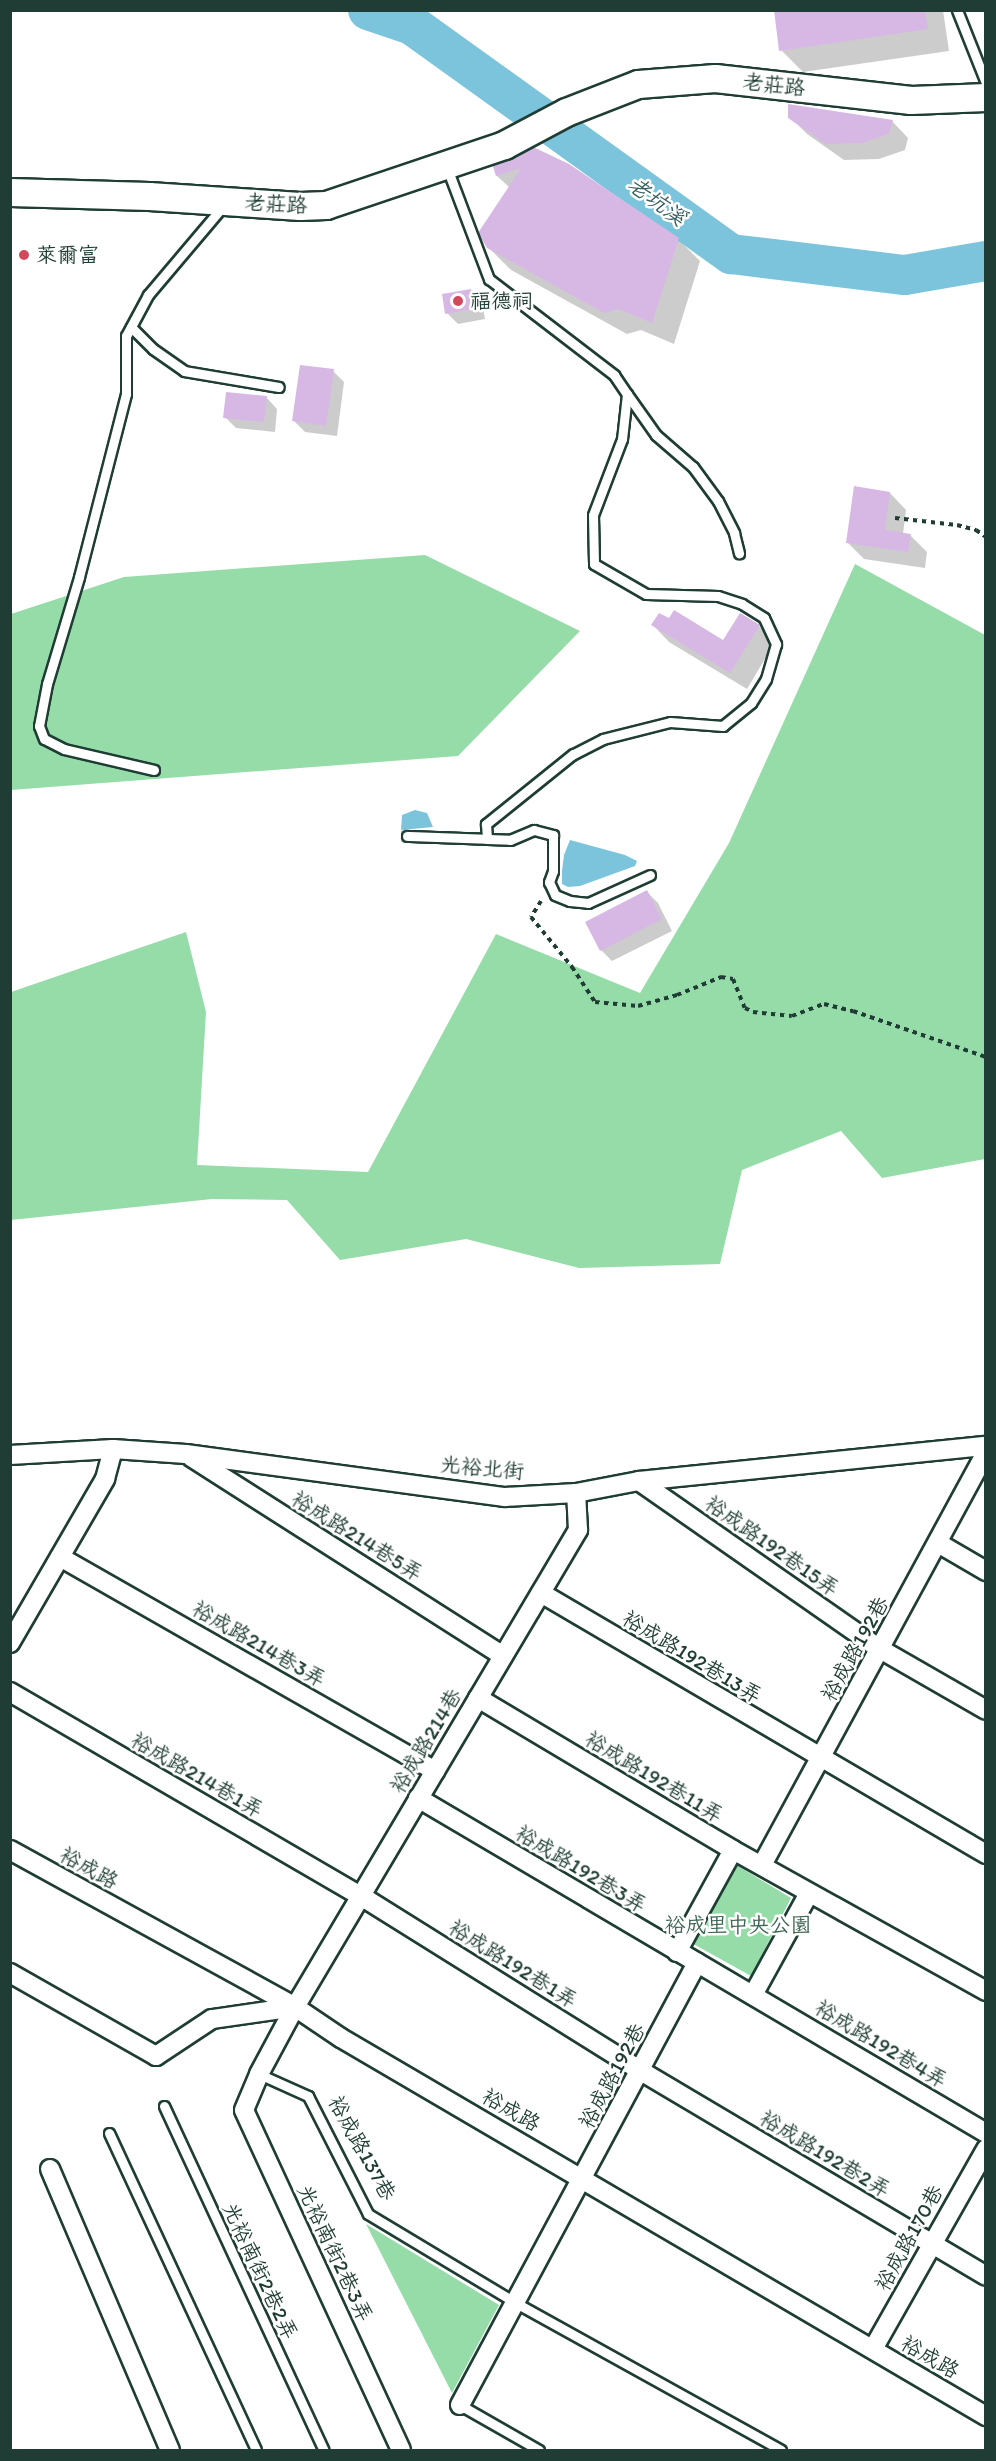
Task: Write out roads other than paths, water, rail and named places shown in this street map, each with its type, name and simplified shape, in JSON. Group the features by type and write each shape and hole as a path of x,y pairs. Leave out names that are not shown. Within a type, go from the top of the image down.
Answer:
{"street":[{"name":"老莊路","path":"10,192 326,205 504,145 566,112 639,84 715,78 911,100 986,97"},
{"name":"光裕北街","path":"10,1455 113,1449 186,1454 505,1497 576,1493 639,1481 986,1446"},
{"path":"10,1643 105,1479 113,1449"},
{"name":"裕成路192巷","path":"762,1865 986,1453"},
{"name":"裕成路214巷5弄","path":"186,1454 503,1656"},
{"name":"裕成路192巷15弄","path":"639,1481 880,1649 986,1710"},
{"name":"裕成路214巷","path":"295,2007 578,1530 576,1493"},
{"path":"938,1543 986,1571"},
{"name":"裕成路214巷3弄","path":"60,1557 435,1771"},
{"name":"裕成路192巷13弄","path":"540,1593 820,1759 986,1854"},
{"name":"裕成路214巷1弄","path":"10,1692 361,1896"},
{"name":"裕成路192巷11弄","path":"478,1698 733,1850 986,1991"},
{"name":"裕成路192巷3弄","path":"418,1798 753,1995"},
{"name":"裕成路","path":"10,1850 295,2007 341,2038 582,2177 986,2416"},
{"path":"677,1952 733,1850"},
{"path":"753,1995 808,1893"},
{"name":"裕成路192巷1弄","path":"361,1896 641,2071"},
{"name":"裕成路192巷","path":"582,2177 697,1963"},
{"path":"10,1973 156,2056 212,2019 295,2007"},
{"name":"裕成路192巷4弄","path":"753,1995 986,2133"},
{"name":"光裕南街2巷3弄","path":"295,2007 259,2074 244,2110 401,2451"},
{"name":"裕成路192巷2弄","path":"641,2071 986,2276"},
{"name":"裕成路170巷","path":"873,2349 986,2149"},
{"path":"50,2169 170,2451"},
{"path":"460,2406 582,2177"}],"lane":[{"path":"957,10 986,83"},
{"path":"446,165 489,279 614,375 656,435 693,468 718,501 734,533 739,553"},
{"path":"154,770 64,749 44,739 39,726 47,684 79,577 126,394 126,336 148,295 227,201"},
{"path":"131,327 184,372 279,387"},
{"path":"487,839 486,824 573,754 603,740 670,722 723,726 751,703 766,679 776,644 764,618 742,604 717,596 646,594 594,564 593,516 622,440 627,394"},
{"path":"407,836 510,840 534,830 553,835 553,871 549,882 555,895 570,902 588,903 650,875"},
{"name":"裕成路137巷","path":"259,2074 308,2096 368,2214 516,2303 781,2451"},
{"name":"光裕南街2巷2弄","path":"164,2106 324,2451"},
{"path":"109,2133 256,2451"},
{"path":"460,2406 539,2451"}],"water":[{"path":"415,810 427,813 433,827 401,830 402,815"},
{"path":"570,840 625,855 637,861 635,866 580,886 568,887 562,884 562,871 564,855"}],"waterway":[{"name":"老坑溪","path":"368,10 412,25 731,254 905,275 986,261"}],"place":[{"name":"萊爾富","path":"24,255"},
{"name":"福德祠","path":"458,301"}],"park label":[{"name":"裕成里中央公園","path":"738,1925"}]}
